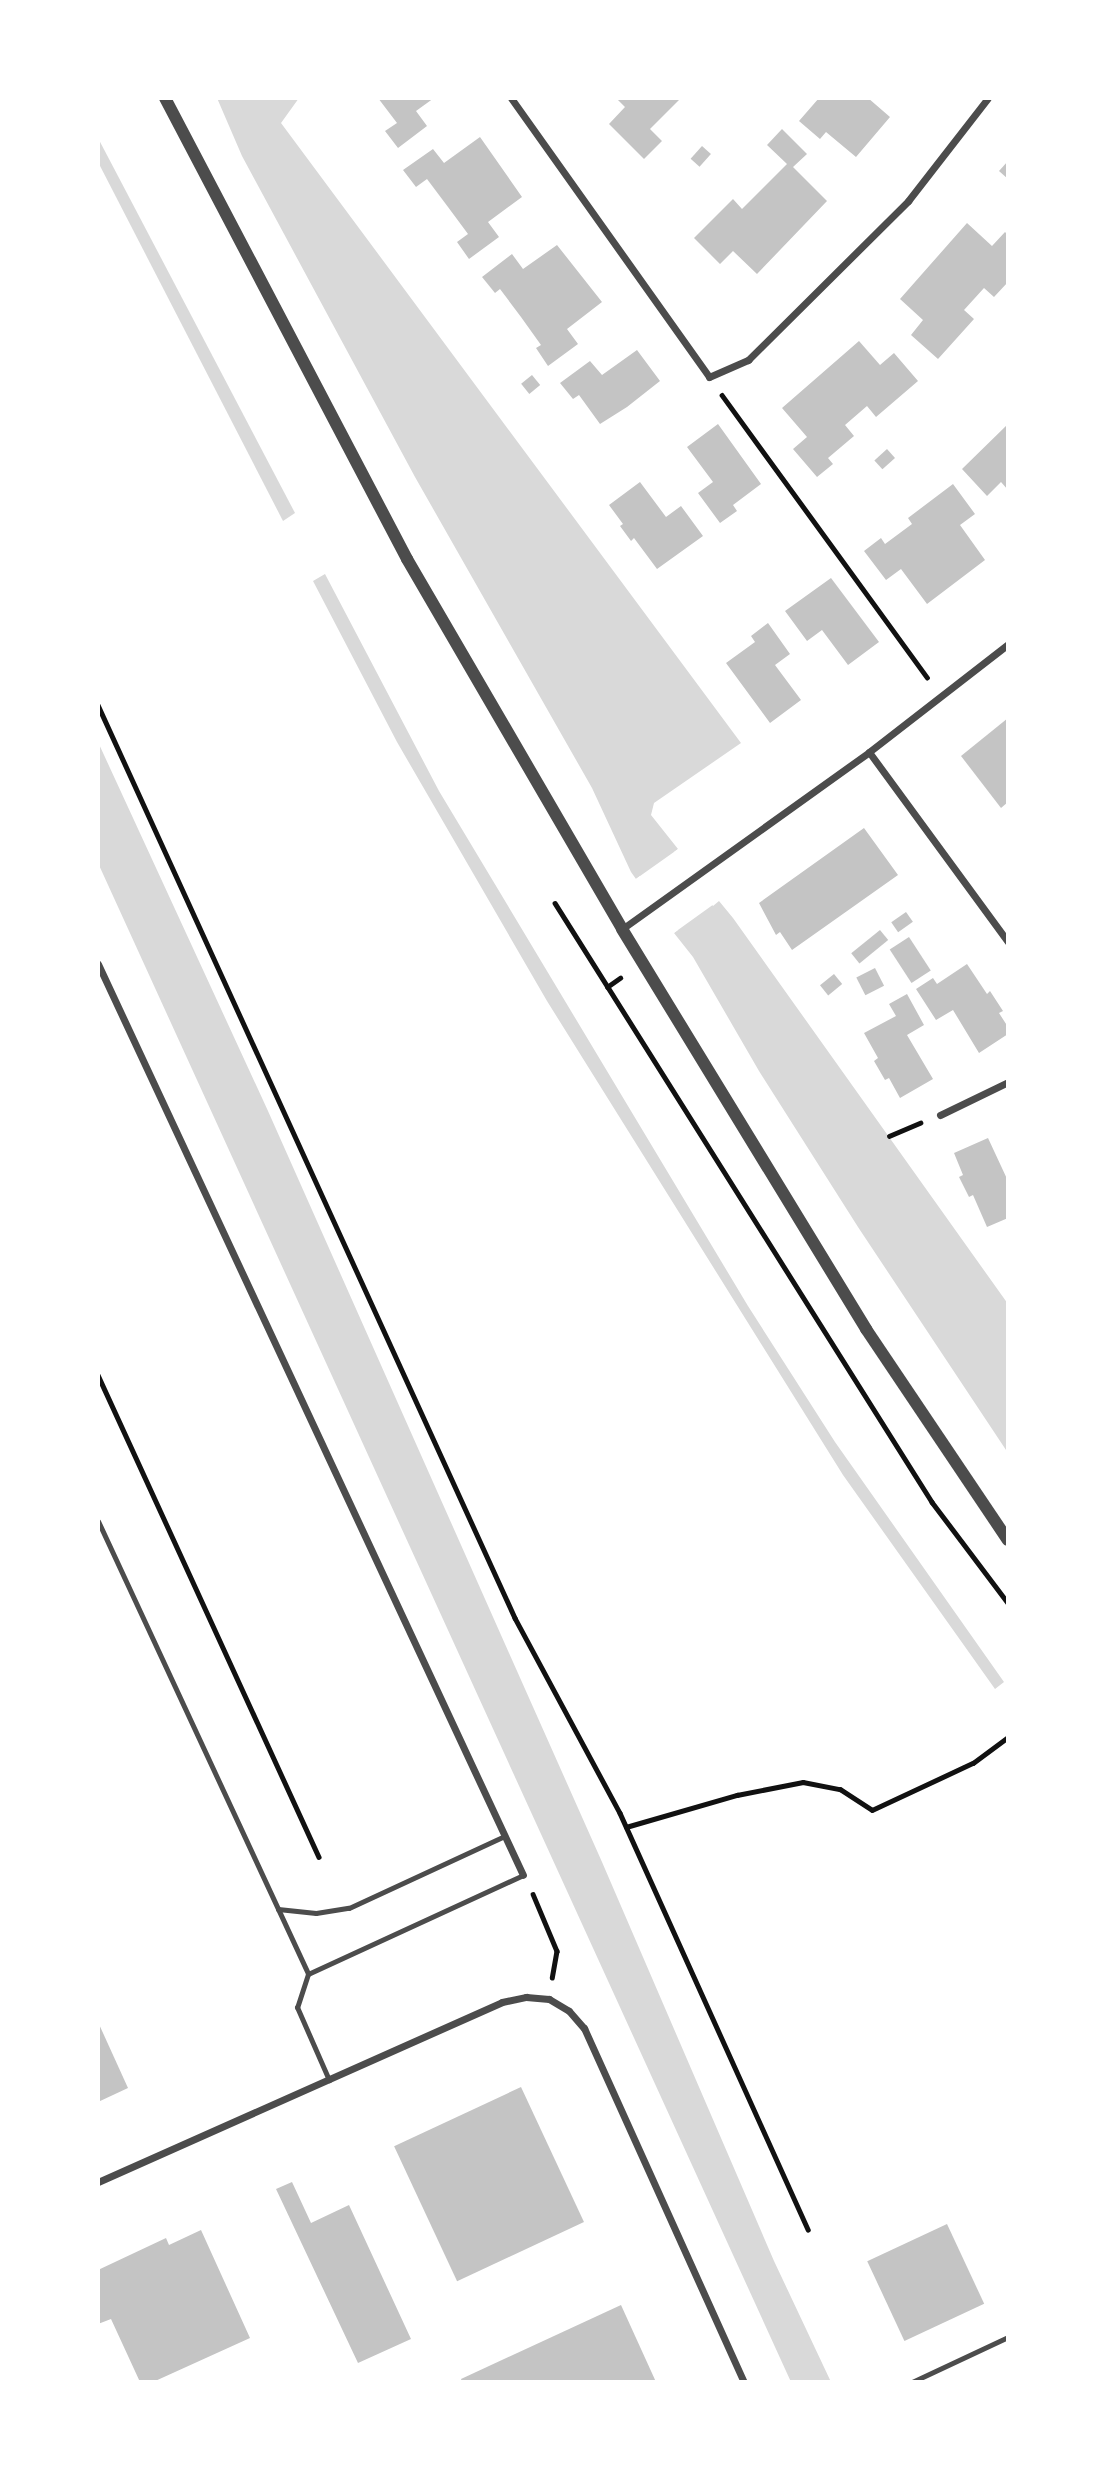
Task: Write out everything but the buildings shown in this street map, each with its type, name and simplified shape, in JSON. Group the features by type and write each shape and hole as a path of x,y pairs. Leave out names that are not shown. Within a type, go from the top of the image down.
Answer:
{"street":[{"path":"164,98 407,559 622,929 866,1329 1008,1540"},
{"path":"511,98 709,377 748,360 889,220 908,201 988,98"},
{"path":"622,929 869,752 1008,644"},
{"path":"869,752 1008,942"},
{"path":"98,964 523,1875"},
{"path":"940,1115 1008,1082"},
{"path":"98,2182 502,2002 526,1997 549,1999 569,2011 584,2028 744,2382"}],"lane":[{"path":"98,1521 308,1974 297,2007 329,2080"},
{"path":"278,1909 316,1913 349,1908 506,1836"},
{"path":"308,1974 523,1875"},
{"path":"912,2382 1008,2337"}],"path":[{"path":"709,377 941,697"},
{"path":"98,705 515,1618 626,1827 808,2230"},
{"path":"555,903 932,1502 1008,1603"},
{"path":"889,1136 902,1131"},
{"path":"98,1375 320,1857"},
{"path":"626,1827 737,1795 803,1782 840,1789 872,1810 973,1763 1008,1737"},
{"path":"523,1875 557,1951 549,1999"}],"shaded area":[{"path":"217,98 299,98 281,123 741,743 654,803 651,815 678,849 674,852 713,906 719,901 733,918 1008,1304 1008,1453 858,1227 759,1071 693,957 674,933 678,930 640,876 636,879 631,872 592,788 415,477 242,156"},
{"path":"98,138 295,513 283,521 98,162"},
{"path":"325,574 439,791 748,1306 835,1442 1004,1682 995,1689 843,1475 547,1001 397,742 313,581"},
{"path":"98,742 268,1111 602,1862 774,2261 831,2382 791,2382 98,863"}],"pier":[{"path":"681,847 678,853 713,901 721,899 671,935 674,929 639,881 633,881"}]}
